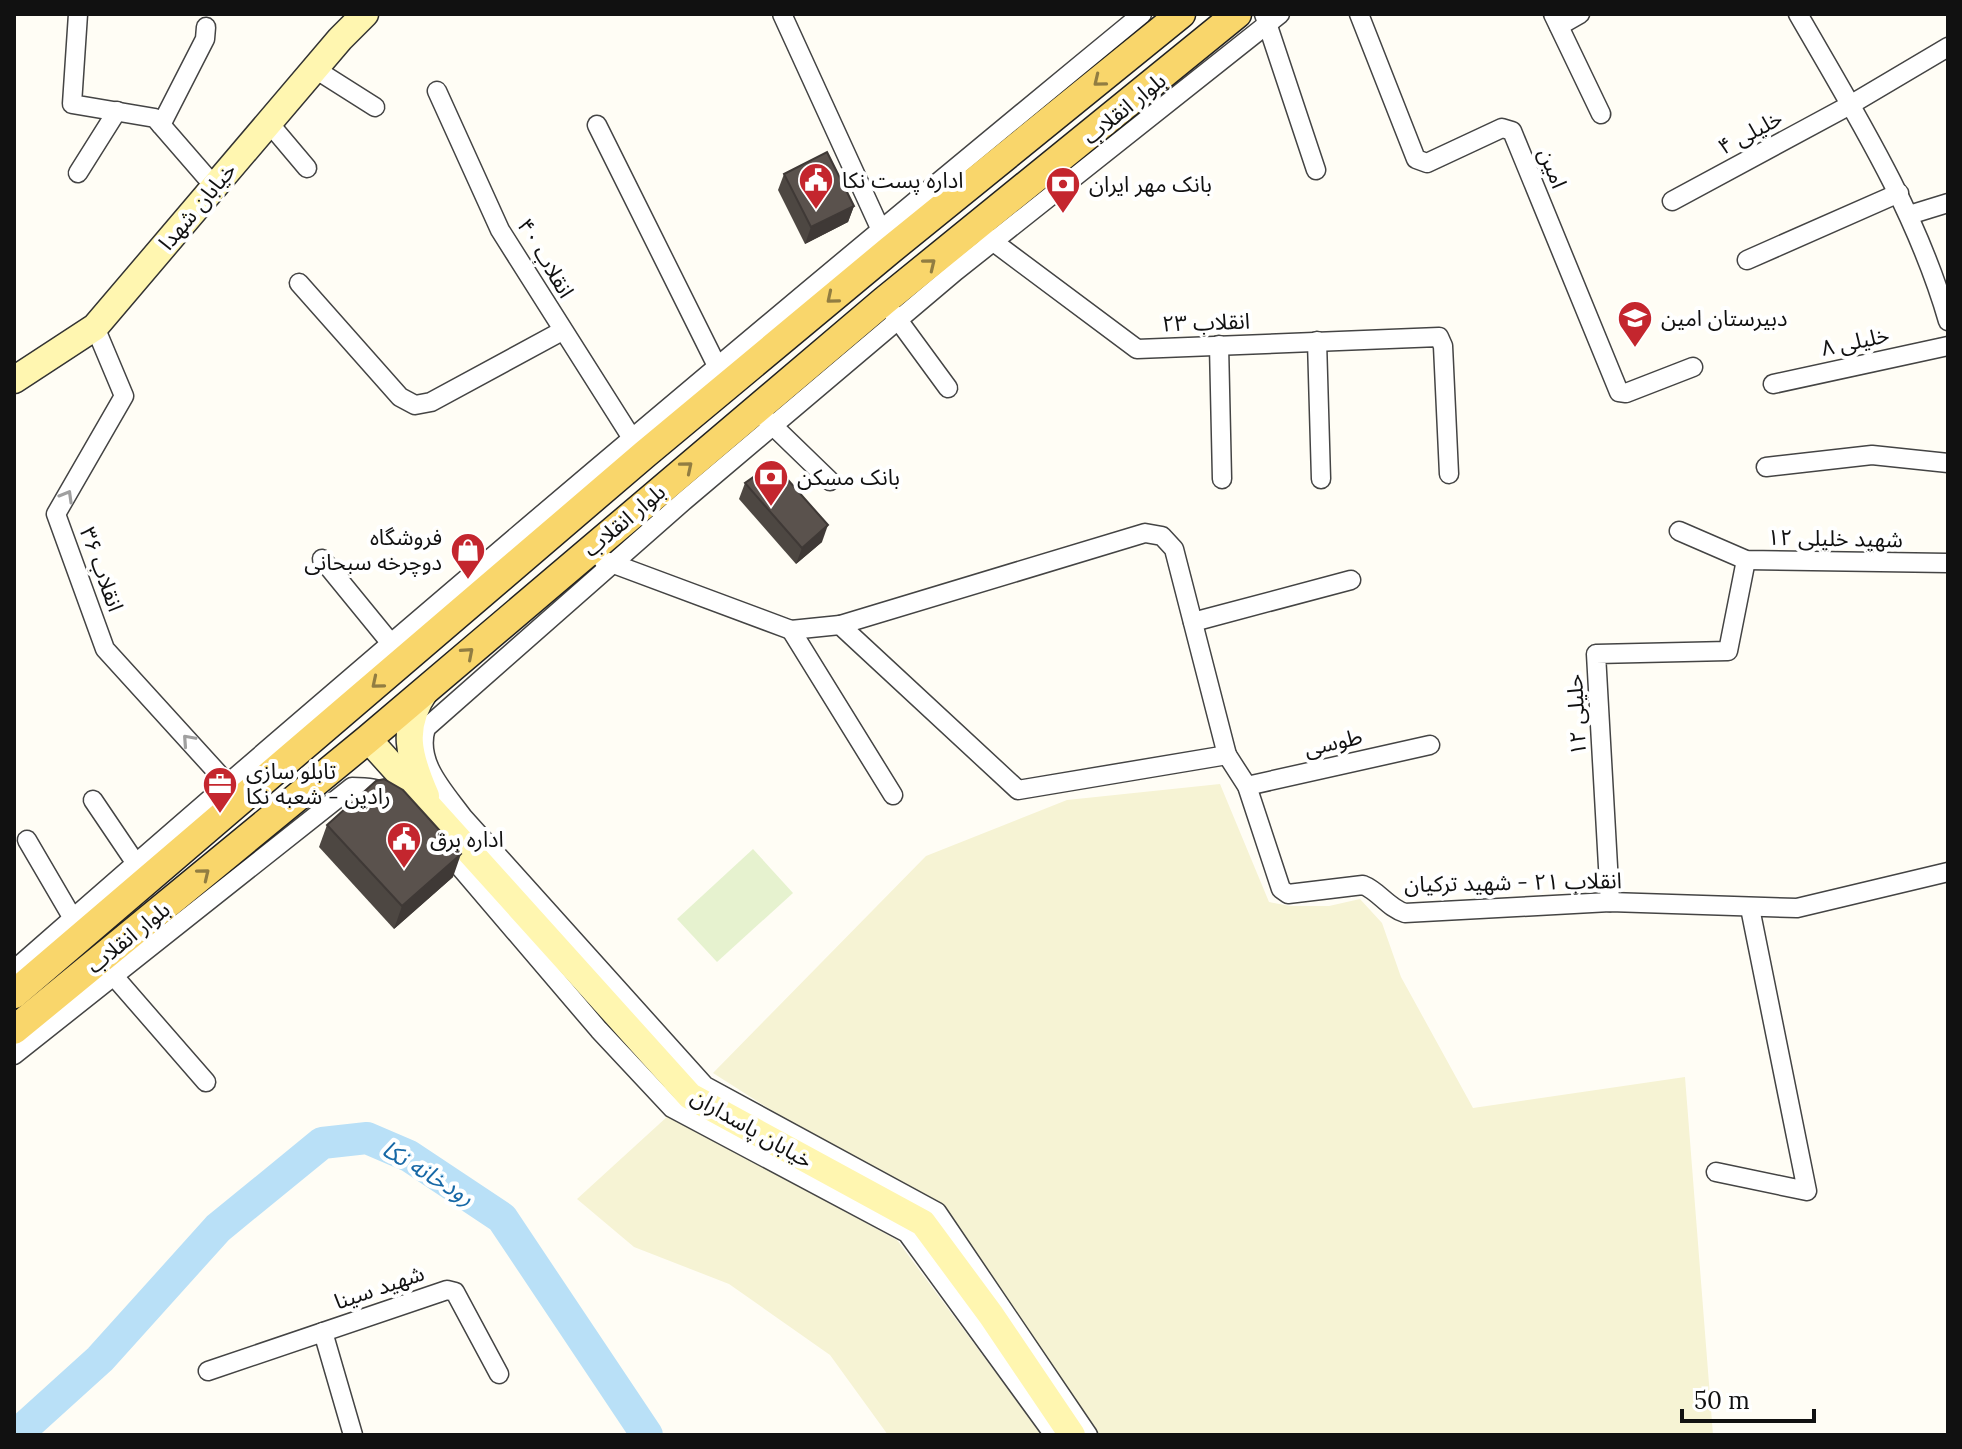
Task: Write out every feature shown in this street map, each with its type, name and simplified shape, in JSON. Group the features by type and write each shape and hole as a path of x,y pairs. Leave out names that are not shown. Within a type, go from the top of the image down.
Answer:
{"main road":[{"name":"خیابان شهدا","path":"14,380 95,327 365,14"},
{"name":"بلوار انقلاب","path":"14,994 77,927 141,871 234,791 344,711 398,653 723,376 885,240 1181,14"},
{"name":"بلوار انقلاب","path":"14,1030 106,968 585,553 764,418 984,235 1237,14"},
{"path":"1146,43 1157,43 1166,48 1172,58 1172,68"},
{"path":"429,687 412,716 410,749 432,810"},
{"path":"344,711 368,739"},
{"name":"خیابان پاسداران","path":"368,739 690,1096 923,1223 991,1315 1072,1435"}],"street":[{"path":"78,14 72,104 155,118 214,186"},
{"path":"782,14 885,240 1142,14"},
{"name":"امین","path":"1359,14 1416,159 1427,163 1502,128 1512,131 1619,392 1626,393 1693,367"},
{"path":"1580,14 1556,20 1601,114"},
{"path":"1798,14 1899,193 1942,280 1948,321"},
{"path":"984,235 1271,17 1316,170"},
{"path":"161,125 205,39 206,27"},
{"name":"خلیلی ۴","path":"1672,201 1850,105 1948,47"},
{"path":"315,69 375,107"},
{"name":"انقلاب ۴۰","path":"437,91 500,230 633,440"},
{"path":"78,173 117,111"},
{"path":"269,123 307,168"},
{"path":"234,791 398,653 633,440 723,376 597,125"},
{"path":"1747,260 1899,193"},
{"path":"1909,215 1948,203"},
{"name":"انقلاب ۲۳","path":"984,235 1137,349 1439,337 1443,346 1449,474"},
{"path":"299,283 400,397 415,405 431,402 562,331"},
{"path":"891,310 948,388"},
{"name":"انقلاب ۳۶","path":"95,327 124,396 56,514 105,649 234,791"},
{"path":"1317,341 1321,479"},
{"path":"1219,345 1222,479"},
{"name":"خلیلی ۸","path":"1773,384 1948,346"},
{"path":"830,481 764,418 612,564 426,728 422,744 424,755 436,780 463,817 705,1086 937,1212 1088,1435"},
{"path":"1766,467 1872,455 1948,463"},
{"name":"شهید خلیلی ۱۲","path":"1679,531 1746,560 1948,563"},
{"name":"انقلاب ۲۱ - شهید ترکیان","path":"840,625 1145,533 1162,536 1174,549 1227,755 1247,786 1281,889 1288,894 1363,885 1396,910 1405,913 1610,902 1797,908 1948,872"},
{"path":"585,553 791,630 840,625 1018,790 1227,755"},
{"path":"322,559 398,653"},
{"name":"حلیلی ۱۲","path":"1610,902 1596,654 1728,651 1746,560"},
{"path":"1193,622 1351,580"},
{"path":"791,630 893,795"},
{"name":"طوسی","path":"1247,786 1430,745"},
{"path":"14,1055 106,968 352,787 366,786 385,791 403,803 599,1030 672,1108 907,1233 1054,1435"},
{"path":"93,800 141,871"},
{"path":"14,970 77,927 27,840"},
{"path":"1716,1172 1807,1191 1750,908"},
{"path":"106,968 206,1082"},
{"name":"شهید سینا","path":"208,1371 447,1290 455,1292 499,1374"},
{"name":"شهید سینا","path":"323,1332 353,1435"}],"shaded area":[{"path":"1220,784 1269,902 1290,906 1329,906 1360,899 1382,923 1401,977 1473,1108 1685,1077 1713,1435 1098,1435 942,1206 807,1133 713,1073 926,856 1067,800"},
{"path":"669,1115 897,1240 1042,1435 888,1435 830,1355 729,1284 634,1247 577,1199"}],"green space":[{"path":"753,849 793,893 717,962 677,919"}],"building":[{"path":"827,152 854,206 811,227 784,174"},
{"path":"773,463 828,525 802,548 745,483"},
{"path":"384,779 403,790 461,854 402,906 327,825 376,781"}],"waterway":[{"name":"رودخانه نکا","path":"16,1435 100,1359 218,1228 322,1143 367,1138 409,1156 502,1218 647,1435"}],"place":[{"name":"اداره پست نکا","path":"816,211"},
{"name":"بانک مهر ایران","path":"1063,215"},
{"name":"دبیرستان امین","path":"1635,349"},
{"name":"بانک مسکن","path":"771,508"},
{"name":"فروشگاه دوچرخه سبحانی","path":"468,581"},
{"name":"تابلو سازی رادین - شعبه نکا","path":"220,815"},
{"name":"اداره برق","path":"404,870"}]}
